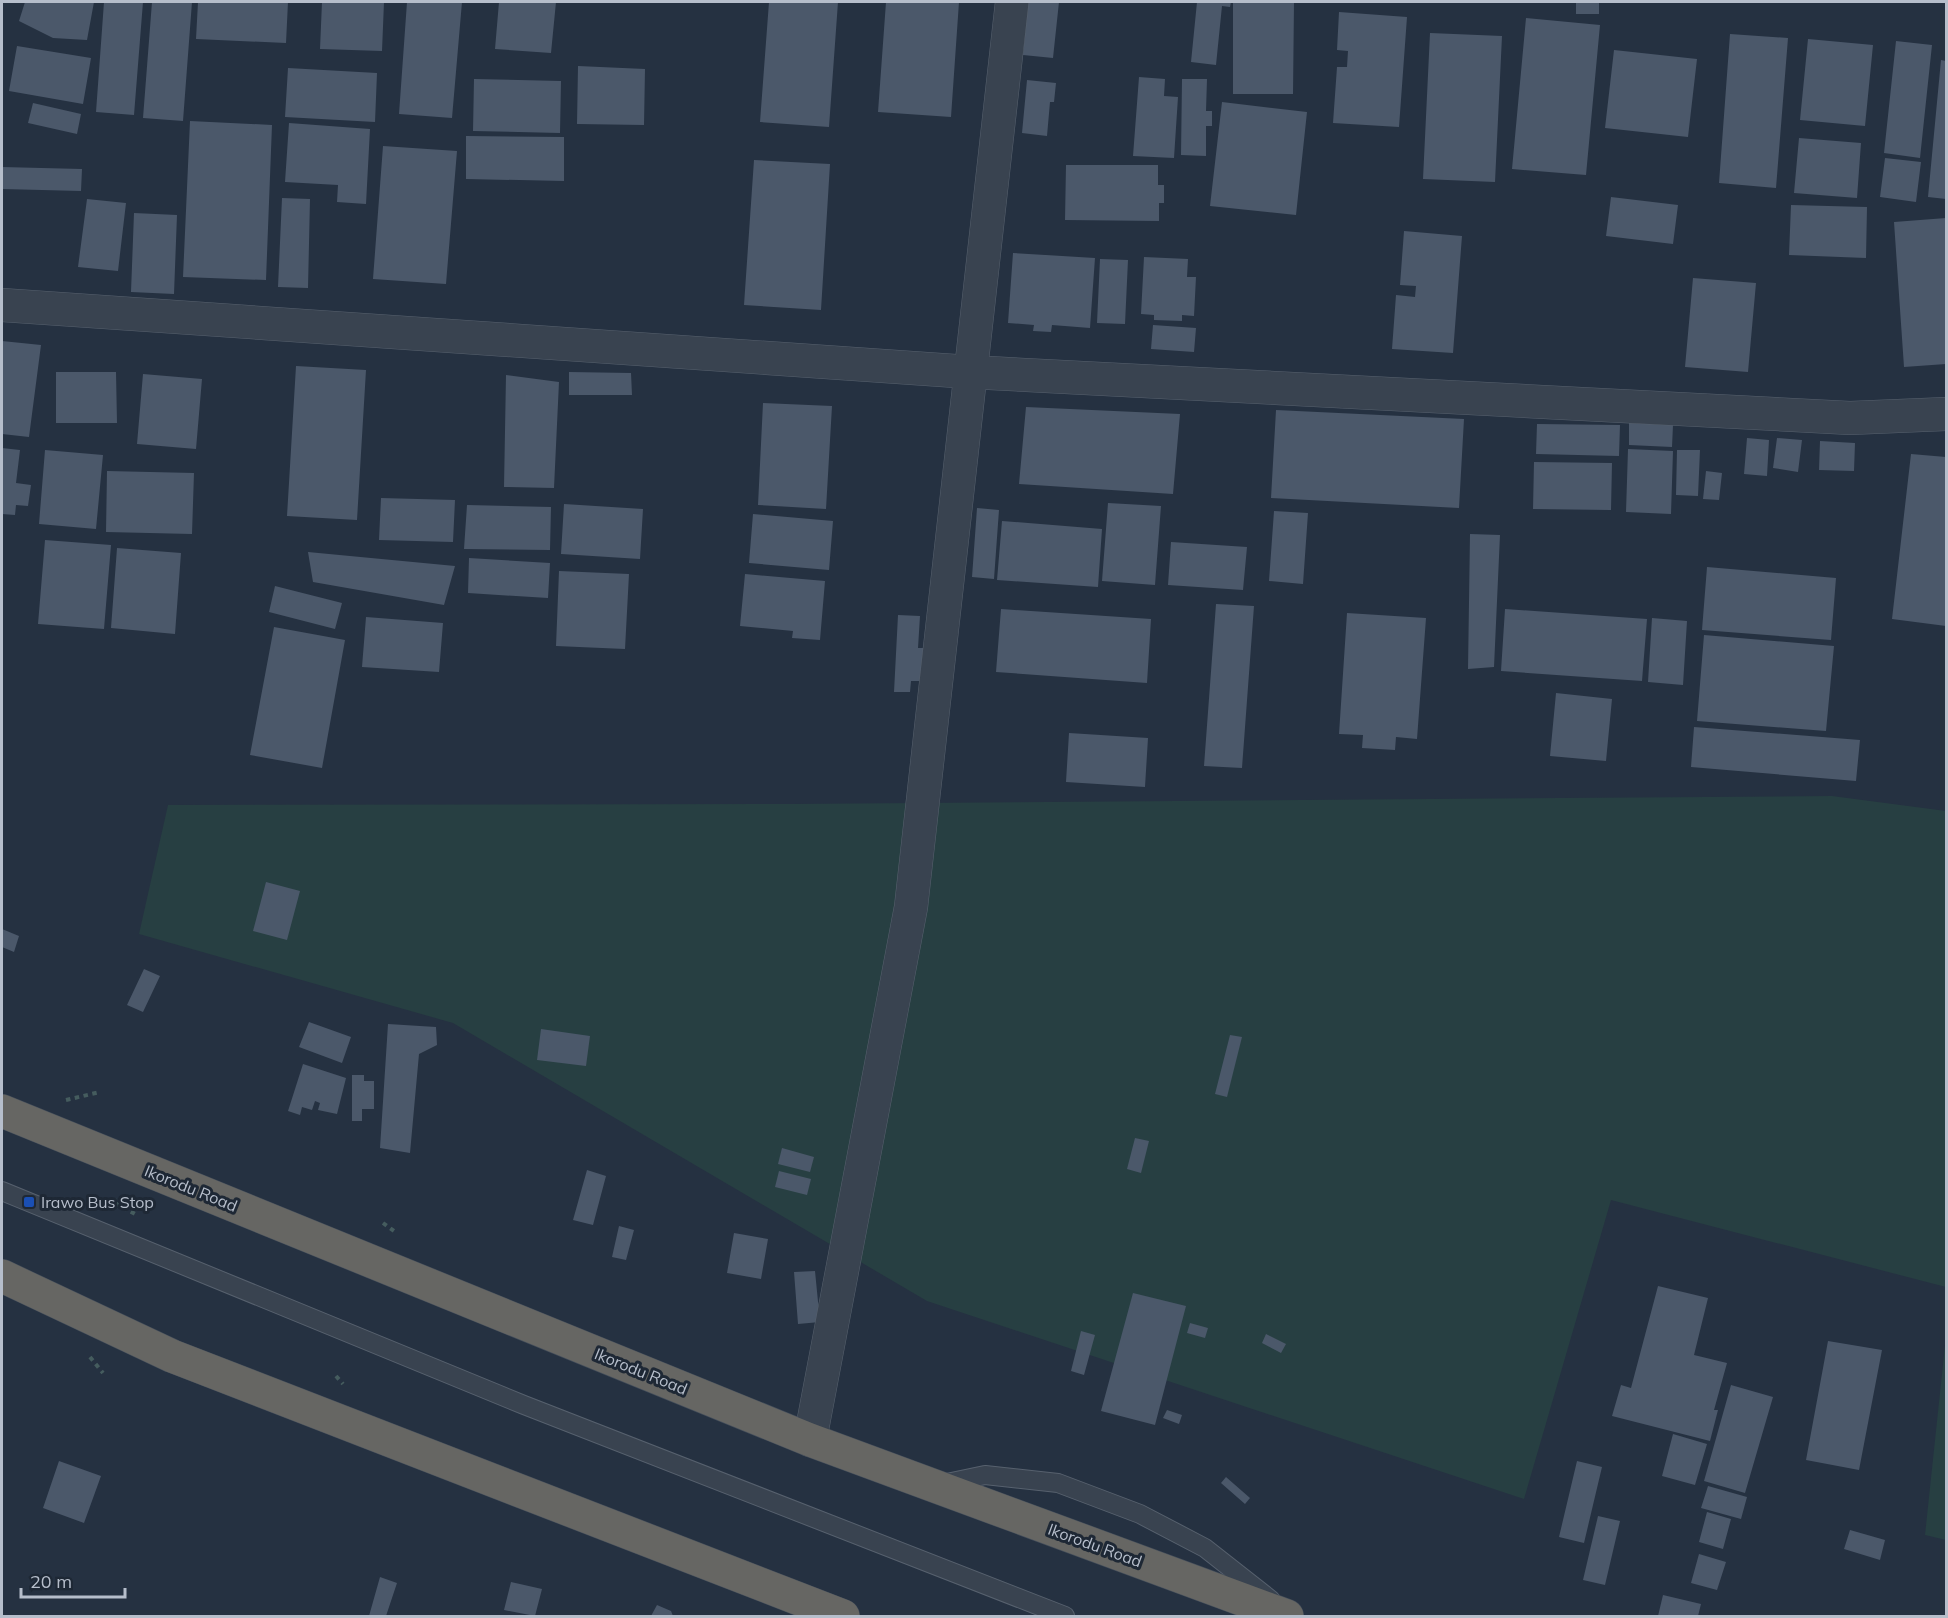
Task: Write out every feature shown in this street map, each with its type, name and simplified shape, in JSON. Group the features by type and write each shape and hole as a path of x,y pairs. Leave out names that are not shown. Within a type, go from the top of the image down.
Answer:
{"highway":[{"name":"Ikorodu Road","path":"2,1111 810,1440 1289,1617"},
{"path":"2,1276 172,1356 843,1617"}],"street":[{"path":"810,1440 911,907 1012,2"},
{"path":"2,305 970,372 1851,418 1947,414"}],"lane":[{"path":"2,1191 524,1405 1065,1617"},
{"path":"933,1485 985,1475 1058,1483 1140,1514 1205,1548 1289,1617"}],"path":[{"path":"112,1200 145,1220"}],"green space":[{"path":"1832,796 1946,811 1946,1287 1611,1200 1524,1499 927,1301 453,1023 139,934 168,805 791,804"},
{"path":"1946,1336 1946,1540 1925,1535"}],"building":[{"path":"25,2 94,2 87,40 53,38 19,21"},
{"path":"104,2 143,2 134,115 96,112"},
{"path":"152,2 192,2 183,121 143,118"},
{"path":"198,2 288,2 286,43 196,39"},
{"path":"322,2 384,2 382,51 320,49"},
{"path":"407,2 462,2 452,118 399,114"},
{"path":"499,2 556,2 551,53 495,49"},
{"path":"769,2 838,2 829,127 760,122"},
{"path":"886,2 959,2 951,117 878,112"},
{"path":"1028,2 1059,2 1053,58 1023,55"},
{"path":"1197,2 1231,2 1230,7 1222,6 1216,65 1191,62"},
{"path":"1233,2 1294,2 1293,94 1233,94"},
{"path":"1576,2 1599,2 1599,14 1576,14"},
{"path":"1339,12 1407,17 1399,127 1333,123 1337,67 1347,67 1348,51 1337,50"},
{"path":"1526,18 1600,25 1586,175 1512,169"},
{"path":"1430,33 1502,36 1495,182 1423,179"},
{"path":"1730,34 1788,38 1776,188 1719,183"},
{"path":"1808,39 1873,45 1865,126 1800,120"},
{"path":"1896,41 1932,45 1920,158 1884,153"},
{"path":"17,46 91,58 83,104 9,91"},
{"path":"1614,50 1697,59 1688,137 1605,128"},
{"path":"1941,60 1946,61 1946,199 1928,197"},
{"path":"578,66 645,69 644,125 577,124"},
{"path":"288,68 377,73 375,122 285,117"},
{"path":"1139,77 1165,79 1164,96 1178,97 1174,158 1133,156"},
{"path":"474,79 561,81 560,133 473,131"},
{"path":"1182,79 1207,79 1206,111 1212,111 1212,126 1206,126 1206,156 1181,155"},
{"path":"1027,80 1056,83 1054,102 1050,102 1047,136 1022,133"},
{"path":"1222,102 1307,112 1296,215 1210,206"},
{"path":"33,103 81,114 77,134 28,123"},
{"path":"190,121 272,125 266,280 183,277"},
{"path":"289,123 370,129 366,204 337,202 338,185 285,182"},
{"path":"466,136 564,137 564,181 466,179"},
{"path":"1799,138 1861,143 1857,198 1794,193"},
{"path":"383,146 457,151 446,284 373,279"},
{"path":"1885,158 1921,162 1916,202 1880,197"},
{"path":"754,160 830,164 821,310 744,305"},
{"path":"1066,165 1158,165 1158,185 1164,185 1164,203 1159,203 1159,221 1065,220"},
{"path":"2,167 82,169 81,191 2,189"},
{"path":"1611,197 1678,205 1673,244 1606,236"},
{"path":"282,198 310,199 308,288 278,287"},
{"path":"87,199 126,203 118,271 78,267"},
{"path":"1791,205 1867,207 1866,258 1789,255"},
{"path":"134,213 177,215 174,294 131,292"},
{"path":"1946,218 1946,364 1904,367 1894,222"},
{"path":"1404,231 1462,236 1453,353 1392,349 1396,295 1415,297 1416,286 1400,285"},
{"path":"1013,253 1095,258 1090,328 1052,325 1051,332 1033,331 1034,325 1008,323"},
{"path":"1144,257 1188,259 1187,277 1196,277 1194,316 1182,315 1182,321 1154,320 1154,315 1141,314"},
{"path":"1100,259 1128,260 1125,324 1097,323"},
{"path":"1693,278 1756,283 1748,372 1685,367"},
{"path":"1153,325 1196,328 1194,352 1151,349"},
{"path":"2,341 41,345 29,437 2,434"},
{"path":"296,366 366,370 357,520 287,516"},
{"path":"56,372 116,372 117,423 56,423"},
{"path":"569,372 631,373 632,395 569,395"},
{"path":"143,374 202,379 196,449 137,444"},
{"path":"506,375 559,382 554,488 504,487"},
{"path":"763,403 832,406 826,509 758,505"},
{"path":"1026,407 1180,414 1173,494 1019,484"},
{"path":"1276,410 1464,419 1459,508 1271,498"},
{"path":"1629,423 1673,425 1672,447 1629,445"},
{"path":"1537,424 1620,425 1619,456 1536,454"},
{"path":"1747,438 1769,440 1767,476 1744,474"},
{"path":"1777,438 1802,440 1798,472 1773,468"},
{"path":"1820,441 1855,443 1854,471 1819,470"},
{"path":"2,448 20,450 16,483 31,485 28,506 16,505 15,515 2,514"},
{"path":"1628,449 1673,451 1671,514 1626,512"},
{"path":"45,450 103,455 96,529 39,524"},
{"path":"1677,450 1700,450 1698,496 1676,495"},
{"path":"1911,454 1946,457 1946,626 1892,619"},
{"path":"1534,462 1612,463 1611,510 1533,509"},
{"path":"107,471 194,473 192,534 106,532"},
{"path":"1706,471 1722,473 1719,500 1703,499"},
{"path":"381,498 455,500 453,542 379,540"},
{"path":"1108,503 1161,506 1155,585 1102,581"},
{"path":"564,504 643,509 640,559 561,554"},
{"path":"467,505 551,507 550,550 464,549"},
{"path":"977,508 999,510 994,579 972,577"},
{"path":"1274,511 1308,513 1303,584 1269,581"},
{"path":"753,514 833,521 829,570 749,563"},
{"path":"1002,521 1102,529 1098,587 997,580"},
{"path":"1470,534 1500,535 1494,667 1468,669"},
{"path":"45,540 111,545 104,629 38,624"},
{"path":"1171,542 1247,547 1243,590 1168,585"},
{"path":"117,548 181,553 175,634 111,628"},
{"path":"308,552 455,566 444,605 313,582"},
{"path":"469,558 550,563 548,598 468,593"},
{"path":"1707,567 1836,578 1831,640 1702,630"},
{"path":"559,571 629,574 625,649 556,646"},
{"path":"745,574 825,581 820,640 792,638 793,631 740,626"},
{"path":"275,586 342,603 335,629 269,612"},
{"path":"1216,604 1254,606 1242,768 1204,766"},
{"path":"1001,609 1151,619 1147,683 996,672"},
{"path":"1505,609 1647,619 1642,681 1501,671"},
{"path":"1347,613 1426,618 1417,739 1396,737 1395,750 1362,748 1363,735 1339,734"},
{"path":"898,615 920,616 918,648 933,652 922,681 911,681 910,692 894,692"},
{"path":"366,617 443,623 439,672 362,667"},
{"path":"1652,618 1687,621 1683,685 1648,682"},
{"path":"274,627 345,640 322,768 250,755"},
{"path":"1704,635 1834,646 1826,731 1697,721"},
{"path":"1556,693 1612,699 1606,761 1550,756"},
{"path":"1694,727 1860,740 1856,781 1691,767"},
{"path":"1069,733 1148,738 1145,787 1066,782"},
{"path":"266,882 300,891 287,940 253,931"},
{"path":"2,929 19,936 14,952 2,947"},
{"path":"144,969 160,976 143,1012 127,1005"},
{"path":"309,1022 351,1037 342,1063 299,1047"},
{"path":"388,1024 436,1027 437,1045 419,1054 410,1153 380,1148"},
{"path":"541,1029 590,1036 586,1066 537,1060"},
{"path":"1230,1035 1242,1037 1227,1097 1215,1094"},
{"path":"303,1064 346,1078 337,1114 318,1110 320,1103 315,1101 312,1110 302,1107 300,1115 288,1111"},
{"path":"352,1075 364,1075 364,1081 374,1081 374,1109 362,1109 362,1121 352,1121"},
{"path":"1135,1138 1149,1141 1141,1173 1127,1169"},
{"path":"782,1148 814,1157 810,1172 778,1164"},
{"path":"587,1170 606,1176 593,1225 573,1220"},
{"path":"779,1171 811,1179 807,1195 775,1187"},
{"path":"619,1226 634,1230 626,1260 612,1257"},
{"path":"734,1233 768,1239 761,1279 727,1273"},
{"path":"815,1271 820,1322 798,1324 794,1272"},
{"path":"1658,1286 1708,1298 1694,1355 1727,1363 1714,1410 1718,1410 1710,1441 1612,1416 1621,1385 1631,1388"},
{"path":"1133,1293 1186,1306 1155,1425 1101,1411"},
{"path":"1190,1323 1208,1328 1205,1338 1187,1333"},
{"path":"1081,1331 1095,1335 1084,1375 1071,1371"},
{"path":"1266,1334 1286,1344 1281,1353 1262,1343"},
{"path":"1828,1341 1882,1350 1859,1470 1806,1460"},
{"path":"1731,1385 1773,1397 1745,1493 1704,1481"},
{"path":"1167,1410 1182,1415 1179,1424 1163,1418"},
{"path":"1673,1434 1707,1444 1695,1485 1662,1476"},
{"path":"59,1461 101,1476 84,1523 43,1508"},
{"path":"1577,1461 1602,1467 1584,1543 1559,1537"},
{"path":"1226,1477 1250,1498 1245,1504 1221,1483"},
{"path":"1708,1486 1747,1497 1741,1519 1701,1508"},
{"path":"1707,1512 1731,1519 1723,1549 1699,1542"},
{"path":"1598,1516 1620,1521 1605,1585 1583,1580"},
{"path":"1850,1530 1885,1540 1880,1560 1844,1549"},
{"path":"1699,1554 1726,1562 1717,1590 1691,1583"},
{"path":"380,1577 397,1583 386,1616 369,1616"},
{"path":"511,1582 542,1589 535,1616 504,1610"},
{"path":"1663,1595 1701,1604 1698,1616 1658,1616"},
{"path":"657,1605 671,1611 673,1616 651,1616"}],"place":[{"name":"Irawo Bus Stop","path":"29,1202"}]}
